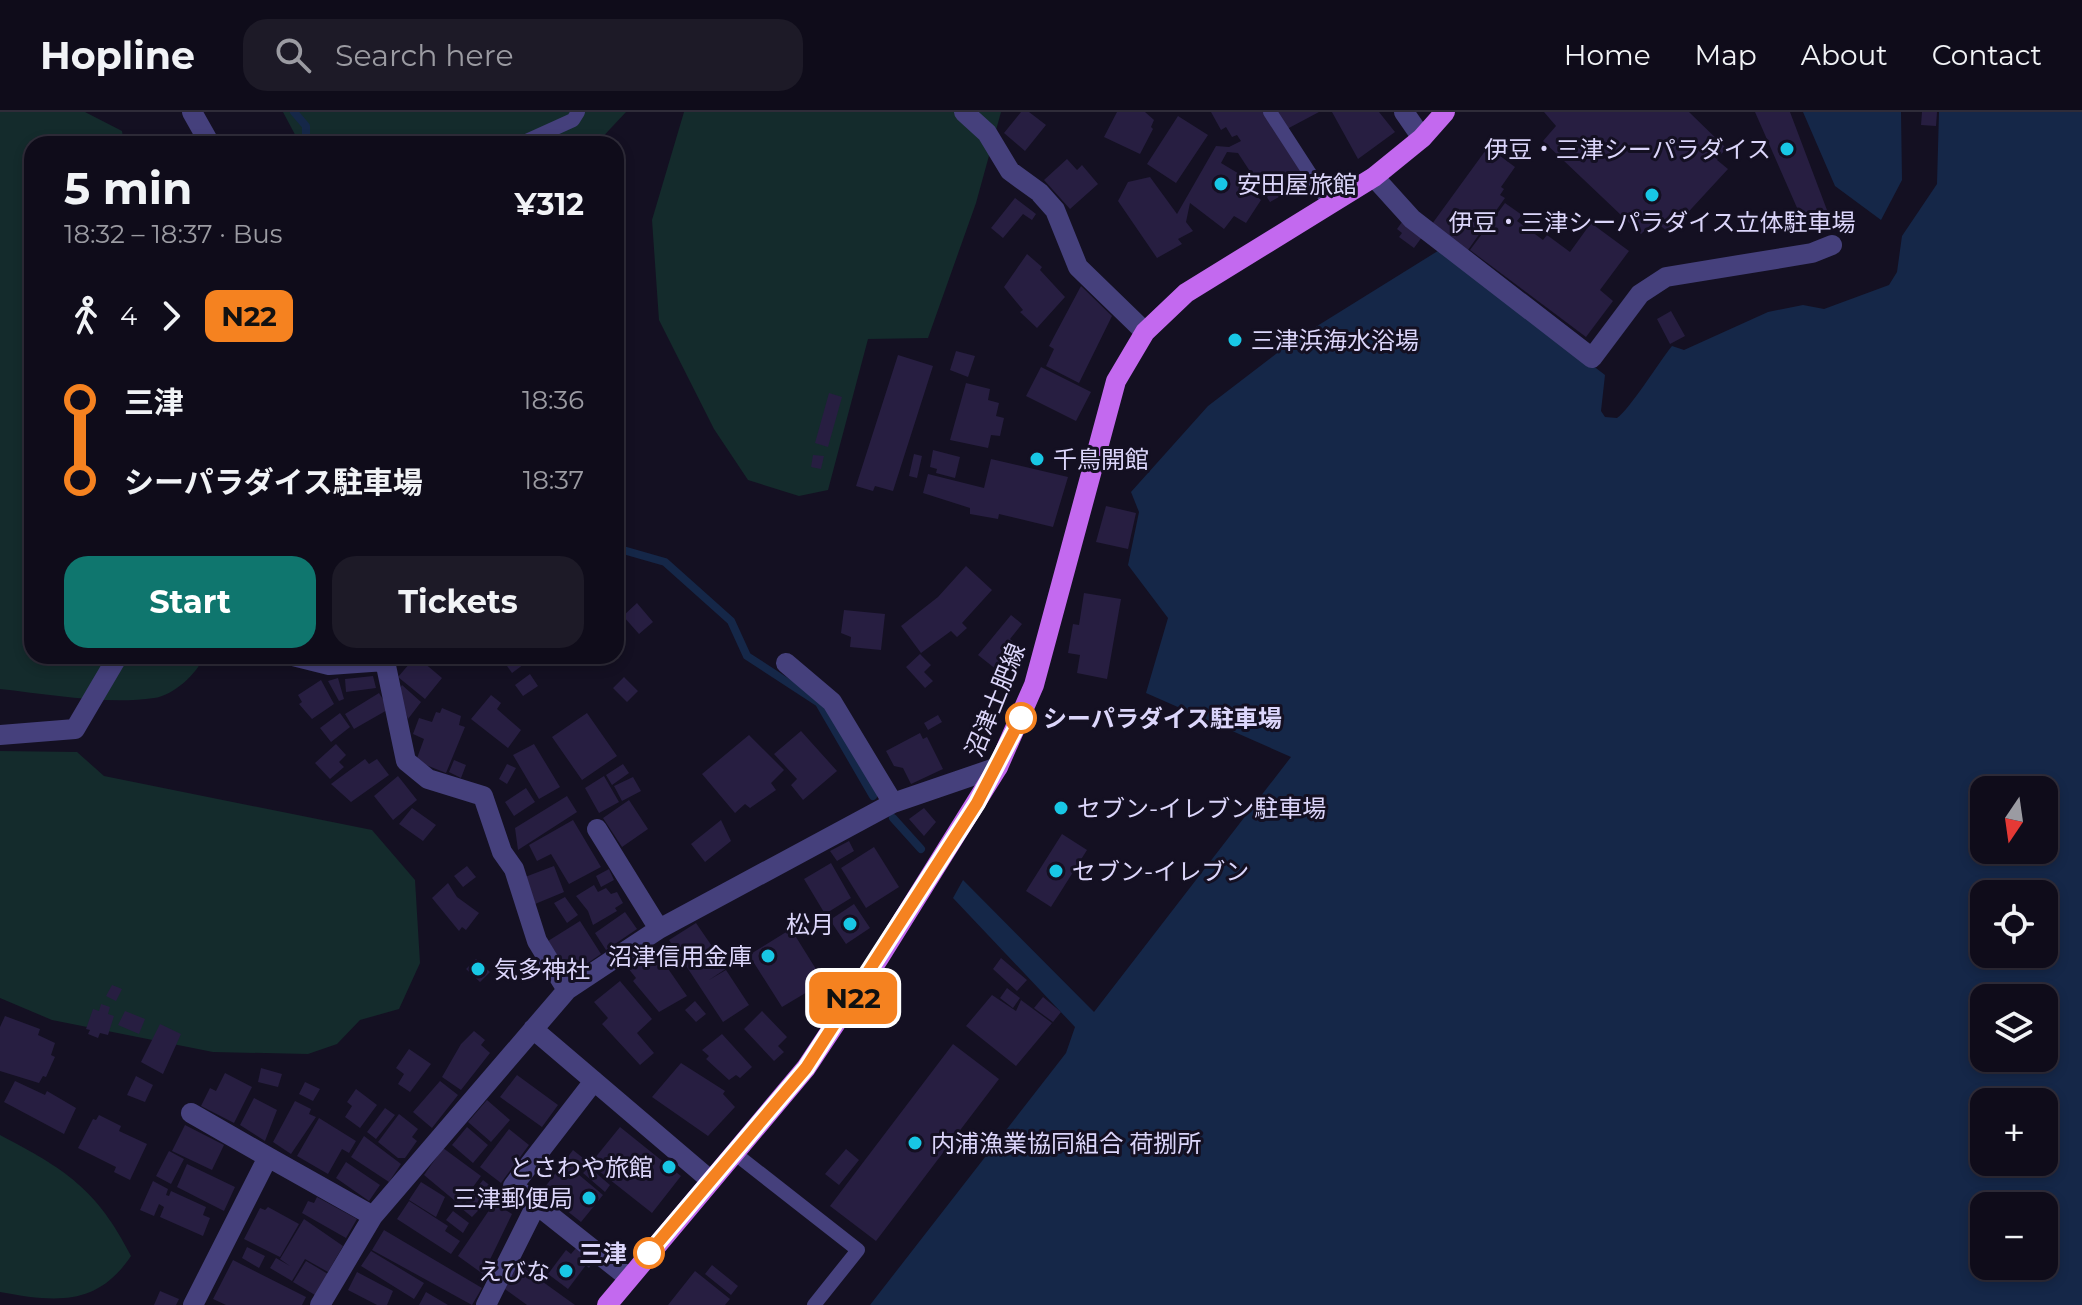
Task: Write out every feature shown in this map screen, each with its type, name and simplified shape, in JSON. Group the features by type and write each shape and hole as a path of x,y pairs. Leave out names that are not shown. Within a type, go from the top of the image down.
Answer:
{"main road":[{"name":"沼津土肥線","path":"607,1305 709,1179 806,1068 998,767 1034,685 1116,381 1145,332 1205,279 1374,177 1422,138 1445,112"}],"street":[{"path":"192,112 206,136"},
{"path":"964,112 987,133 1010,171 1039,192 1055,210 1078,267 1145,332"},
{"path":"1404,112 1422,138"},
{"path":"1374,177 1412,219 1592,358 1640,294 1666,277 1812,253 1832,245"},
{"path":"786,663 832,702 893,803"},
{"path":"0,735 75,729 113,664"},
{"path":"388,664 406,761 428,779 483,796 502,852 514,869 537,941 567,990"},
{"path":"320,1305 373,1216 567,990 659,929 893,803 998,767"},
{"path":"597,829 659,929"},
{"path":"533,1029 709,1179"},
{"path":"594,1081 513,1186 629,1278"},
{"path":"191,1113 373,1216"},
{"path":"193,1305 268,1157"},
{"path":"486,1305 536,1205"}],"lane":[{"path":"538,136 573,120 578,112"},
{"path":"1270,112 1329,203"},
{"path":"733,1152 858,1250 814,1305"}],"green space":[{"path":"0,112 85,112 122,131 123,136 24,136 24,664 199,664 184,683 154,698 97,700 0,689"},
{"path":"283,112 626,112 604,136 296,136"},
{"path":"684,112 1001,112 976,203 928,338 868,339 828,490 799,496 748,480 714,429 659,320 652,220"},
{"path":"0,751 77,752 104,776 372,830 415,880 420,963 399,1009 360,1020 337,1044 308,1054 213,1052 52,1020 0,998"},
{"path":"0,1135 77,1183 105,1214 131,1256 105,1284 91,1292 59,1298 0,1292"}],"water":[{"path":"1803,112 1901,112 1902,180 1881,220 1835,186"},
{"path":"1939,112 2082,112 2082,1305 870,1305 1066,1053 1075,1027 953,898 963,880 1094,1012 1291,757 1146,693 1168,618 1128,565 1139,512 1131,492 1208,406 1293,341 1441,249 1605,375 1601,411 1605,417 1617,418 1672,346 1684,350 1768,312 1803,305 1824,309 1889,285 1897,272 1902,236 1937,184"}],"building":[{"path":"1021,112 1029,112 1046,125 1025,151 1004,133"},
{"path":"1117,112 1145,112 1154,120 1153,129 1140,154 1104,137"},
{"name":"安田屋旅館","path":"1211,112 1263,112 1311,179 1270,202 1238,153 1227,152 1221,163 1251,181 1246,187 1261,200 1246,223 1234,216 1224,229 1190,203 1186,222 1193,231 1178,239 1182,244 1157,258 1118,201 1128,182 1150,177 1177,214 1216,146 1229,147 1241,141 1237,135 1232,137 1226,127 1221,130"},
{"path":"1272,112 1319,112 1287,129"},
{"path":"1332,112 1379,112 1395,132 1358,159"},
{"name":"伊豆・三津シーパラダイス立体駐車場","path":"1544,112 1689,112 1726,148 1717,160 1728,169 1669,233 1655,221 1641,234 1543,141 1556,126"},
{"name":"伊豆・三津シーパラダイス","path":"1755,112 1790,112 1830,218 1805,226"},
{"path":"1922,112 1937,112 1936,126 1921,125"},
{"path":"1178,116 1208,135 1176,183 1147,164"},
{"path":"1488,147 1515,167 1501,187 1504,189 1500,195 1505,198 1468,250 1432,224"},
{"path":"1067,159 1077,170 1082,165 1098,184 1070,209 1044,180"},
{"path":"1015,198 1036,214 1032,220 1023,214 1003,238 991,228"},
{"path":"1505,203 1522,215 1517,221 1543,240 1547,235 1570,252 1591,223 1629,251 1600,290 1613,301 1586,337 1470,250"},
{"path":"1402,222 1422,237 1414,248 1399,237 1402,233 1397,229"},
{"path":"1027,254 1042,267 1040,270 1065,297 1037,328 1020,312 1023,310 1004,287"},
{"path":"1081,286 1112,316 1079,383 1046,366 1054,349 1049,346"},
{"path":"1671,311 1685,336 1670,344 1657,319"},
{"path":"956,351 975,356 968,377 950,370"},
{"path":"898,355 933,366 893,491 875,486 873,491 856,486"},
{"path":"1041,367 1091,392 1076,421 1026,396"},
{"path":"966,383 990,389 988,400 999,403 996,416 1004,418 1000,436 991,435 988,448 950,440"},
{"path":"829,393 842,397 828,447 815,443"},
{"path":"933,450 960,457 955,478 936,473 937,469 930,467"},
{"path":"914,454 922,456 917,478 909,476"},
{"path":"813,455 824,456 821,469 811,467"},
{"path":"991,459 1068,477 1053,527 999,514 998,519 970,514 970,508 923,493 928,474 984,488"},
{"path":"1106,506 1136,513 1128,549 1096,542"},
{"path":"966,566 992,590 962,623 967,628 957,637 951,631 921,653 901,626 938,597"},
{"path":"1084,593 1121,599 1107,679 1077,673 1080,655 1068,653 1073,624 1079,625"},
{"path":"637,603 653,622 639,634 624,615"},
{"path":"844,610 885,614 881,650 850,647 851,637 841,633"},
{"path":"1011,615 1022,624 1010,639 1017,645 997,670 978,655"},
{"path":"920,654 931,665 924,672 933,681 925,688 906,667"},
{"path":"409,664 425,664 442,678 425,699 398,677"},
{"path":"506,664 524,664 512,673"},
{"path":"530,674 538,686 523,696 515,685"},
{"path":"373,676 376,688 346,692 345,679"},
{"path":"624,677 638,691 627,702 613,688"},
{"path":"338,678 344,699 339,701 328,681"},
{"path":"321,680 334,704 312,719 299,704 302,702 298,695"},
{"path":"402,685 421,702 408,719 398,691"},
{"path":"379,693 389,709 354,729 345,714"},
{"path":"491,695 501,703 497,709 521,730 508,748 471,719"},
{"path":"442,708 461,716 459,725 465,727 446,773 416,761 424,739 413,734 419,718 432,722 436,712 440,713"},
{"path":"340,713 350,727 331,742 320,728"},
{"path":"587,713 617,756 582,780 552,737"},
{"path":"938,715 942,722 928,730 924,723"},
{"path":"801,731 837,771 803,800 791,785 797,779 774,754"},
{"path":"920,733 923,739 927,737 943,769 911,784 903,768 894,766 886,751"},
{"path":"749,735 784,770 771,783 776,790 750,808 745,804 735,813 702,774"},
{"path":"336,744 346,755 339,762 344,767 330,779 315,763"},
{"path":"534,744 560,787 539,799 513,755"},
{"path":"365,759 369,764 377,759 389,775 351,802 331,784"},
{"path":"454,760 466,765 461,778 449,772"},
{"path":"507,764 516,768 507,784 499,779"},
{"path":"623,764 629,773 612,785 606,775"},
{"path":"398,776 417,800 393,820 374,796"},
{"path":"604,776 619,802 599,813 585,788"},
{"path":"633,777 641,791 622,801 614,786"},
{"path":"526,788 535,802 514,816 505,802"},
{"path":"567,796 577,812 518,850 515,828"},
{"path":"629,800 648,829 622,847 603,818"},
{"path":"412,808 436,825 423,841 399,824"},
{"path":"924,808 936,822 924,836 909,819"},
{"path":"573,820 601,867 569,884 551,854 537,861 529,845"},
{"path":"721,820 731,841 705,862 691,844"},
{"name":"セブン-イレブン","path":"1062,834 1087,850 1051,907 1026,891"},
{"path":"849,841 854,851 837,861 830,851"},
{"path":"874,847 899,887 866,908 841,868"},
{"path":"831,863 851,898 825,914 804,879"},
{"path":"467,866 476,877 463,887 454,876"},
{"path":"554,866 564,892 535,904 525,877"},
{"path":"609,869 614,880 601,887 596,876"},
{"path":"448,883 457,897 479,913 466,930 462,927 459,931 432,898"},
{"path":"594,885 598,892 606,888 611,894 617,892 623,903 615,908 617,911 593,925 588,911 576,896"},
{"path":"565,897 578,915 567,923 554,903"},
{"name":"松月","path":"854,904 870,928 846,944 830,920"},
{"path":"625,912 637,929 606,950 595,933"},
{"path":"580,921 601,954 570,975 548,941"},
{"path":"696,923 727,968 709,980 726,970 749,1005 723,1022 669,940"},
{"path":"791,929 824,982 782,1007 749,955"},
{"path":"655,950 687,996 659,1012 633,981 636,978 628,968"},
{"path":"1001,958 1027,980 1017,991 993,969"},
{"path":"476,959 490,972 480,982 466,969"},
{"path":"620,981 652,1019 637,1033 654,1053 640,1065 602,1024 608,1018 594,1002"},
{"path":"112,985 122,989 116,1001 106,996"},
{"path":"1007,988 1020,998 1013,1008 1000,998"},
{"path":"992,995 1016,1011 1021,1000 1052,1023 1016,1066 966,1026"},
{"path":"1043,997 1061,1012 1053,1022 1034,1008"},
{"path":"695,1001 706,1014 696,1022 685,1010"},
{"path":"101,1004 110,1007 108,1014 114,1016 108,1035 100,1033 98,1038 88,1034 90,1030 86,1029 93,1009 99,1011"},
{"path":"125,1011 145,1019 139,1034 118,1025"},
{"path":"762,1011 787,1037 778,1046 784,1052 774,1061 744,1029"},
{"path":"5,1016 40,1029 38,1035 55,1043 51,1055 55,1057 46,1077 43,1076 39,1083 0,1071 0,1027"},
{"path":"160,1024 181,1034 163,1074 141,1062"},
{"path":"474,1031 485,1040 481,1045 490,1053 461,1090 442,1077 461,1044"},
{"path":"722,1034 752,1067 740,1078 736,1075 729,1080 706,1059 709,1056 702,1050"},
{"name":"内浦漁業協同組合 荷捌所","path":"953,1044 999,1079 876,1241 830,1206"},
{"path":"409,1049 431,1064 410,1092 398,1084 404,1074 396,1068"},
{"path":"681,1063 725,1091 723,1094 735,1107 708,1136 652,1097"},
{"path":"261,1068 282,1074 278,1087 258,1082"},
{"path":"225,1073 252,1087 234,1123 201,1106 210,1088 216,1091"},
{"path":"517,1075 558,1105 542,1127 500,1097"},
{"path":"136,1076 153,1085 145,1102 127,1095"},
{"path":"15,1081 45,1095 47,1091 76,1108 64,1134 4,1102"},
{"path":"440,1081 458,1095 432,1128 413,1112"},
{"path":"305,1082 320,1089 313,1101 299,1094"},
{"path":"356,1089 377,1105 360,1128 345,1117 352,1106 347,1102"},
{"path":"254,1098 277,1110 265,1141 240,1125"},
{"path":"487,1100 510,1120 491,1142 468,1122"},
{"path":"295,1101 311,1109 309,1114 316,1117 291,1154 273,1142"},
{"path":"385,1108 395,1115 376,1139 367,1132"},
{"path":"399,1114 418,1129 412,1137 417,1141 405,1158 398,1158 378,1142"},
{"path":"99,1115 121,1126 119,1131 147,1144 130,1180 114,1172 116,1167 78,1148 93,1119 96,1120"},
{"path":"319,1118 356,1141 349,1153 342,1149 328,1174 297,1156"},
{"path":"185,1125 224,1145 212,1170 172,1151"},
{"path":"467,1127 488,1145 473,1163 452,1145"},
{"path":"620,1127 681,1176 652,1213 590,1164"},
{"path":"509,1129 529,1145 501,1183 480,1167"},
{"path":"364,1136 401,1164 389,1182 351,1157"},
{"path":"443,1148 481,1176 460,1205 424,1175"},
{"path":"846,1149 859,1160 839,1185 825,1174"},
{"path":"573,1150 588,1162 578,1174 603,1195 581,1222 542,1191"},
{"path":"169,1151 184,1159 171,1184 156,1176"},
{"path":"346,1162 380,1185 369,1201 336,1178"},
{"path":"187,1164 235,1187 224,1211 177,1187"},
{"path":"589,1167 610,1185 605,1192 583,1173"},
{"path":"483,1180 497,1191 472,1217 461,1208"},
{"path":"153,1181 168,1189 166,1195 169,1196 171,1191 206,1207 203,1215 210,1218 203,1236 160,1217 164,1207 159,1204 154,1216 140,1210"},
{"path":"421,1182 445,1197 436,1217 409,1200"},
{"path":"317,1197 357,1219 346,1238 302,1213 308,1201 314,1203"},
{"path":"409,1201 448,1226 445,1231 460,1241 451,1254 397,1219"},
{"path":"494,1203 512,1214 483,1274 458,1256"},
{"path":"268,1207 299,1224 280,1257 244,1239 260,1208 265,1210"},
{"path":"453,1211 469,1223 463,1233 446,1220"},
{"path":"304,1219 343,1246 328,1272 305,1259 292,1281 270,1268 276,1258 290,1266 280,1259"},
{"path":"384,1230 482,1288 472,1305 372,1250"},
{"path":"247,1247 265,1256 259,1268 242,1258"},
{"name":"えびな","path":"576,1248 593,1262 589,1268 586,1265 568,1289 548,1274 566,1250 571,1254"},
{"path":"371,1251 424,1283 414,1299 361,1266"},
{"path":"233,1260 306,1297 302,1305 226,1305 213,1299"},
{"path":"306,1261 328,1274 315,1295 293,1282"},
{"path":"518,1264 575,1305 527,1305 502,1287"},
{"path":"712,1265 738,1286 731,1295 705,1274"},
{"path":"695,1271 730,1299 725,1305 668,1305"},
{"path":"357,1272 393,1291 387,1305 377,1305 348,1290"},
{"path":"160,1291 179,1299 176,1305 154,1305"},
{"path":"426,1292 448,1305 419,1305"}],"waterway":[{"path":"294,112 306,126 306,136"},
{"path":"624,550 665,562 731,621 747,656 819,703 873,796"},
{"path":"893,818 921,849"}],"bus line":[{"name":"N22","path":"649,1253 806,1068 977,803 1021,718"}],"place":[{"name":"伊豆・三津シーパラダイス","path":"1787,149"},
{"name":"安田屋旅館","path":"1221,184"},
{"name":"伊豆・三津シーパラダイス立体駐車場","path":"1652,195"},
{"name":"三津浜海水浴場","path":"1235,340"},
{"name":"千鳥開館","path":"1037,459"},
{"name":"シーパラダイス駐車場","path":"1021,718"},
{"name":"セブン-イレブン駐車場","path":"1061,808"},
{"name":"セブン-イレブン","path":"1056,871"},
{"name":"松月","path":"850,924"},
{"name":"沼津信用金庫","path":"768,956"},
{"name":"気多神社","path":"478,969"},
{"name":"内浦漁業協同組合 荷捌所","path":"915,1143"},
{"name":"とさわや旅館","path":"669,1167"},
{"name":"三津郵便局","path":"589,1198"},
{"name":"三津","path":"649,1253"},
{"name":"えびな","path":"566,1271"}]}
